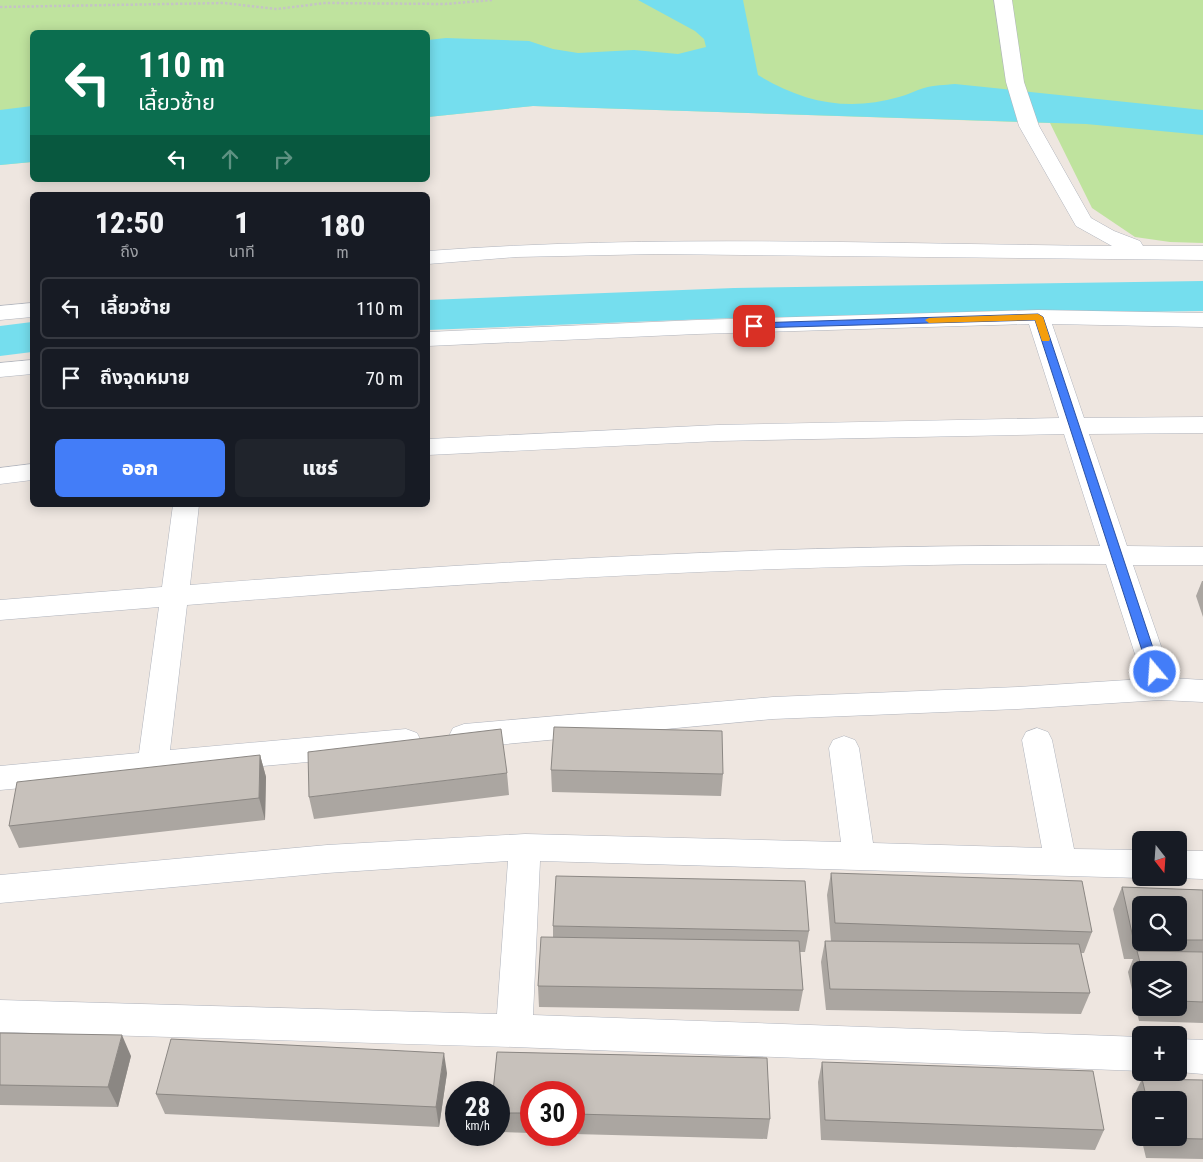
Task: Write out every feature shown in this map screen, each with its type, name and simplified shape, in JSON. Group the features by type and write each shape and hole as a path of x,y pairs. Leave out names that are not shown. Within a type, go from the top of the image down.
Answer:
{"street":[{"path":"1003,0 1015,82 1029,126 1083,222 1106,236 1147,252"},
{"path":"1054,250 1073,235 1083,222"},
{"path":"430,258 516,251 656,248 1054,250 1203,253"},
{"path":"0,313 30,310"},
{"path":"1038,317 1161,689"},
{"path":"430,339 707,327 1038,317 1203,320"},
{"path":"0,370 30,367"},
{"path":"430,447 582,438 1074,426 1203,425"},
{"path":"0,476 30,472"},
{"path":"154,764 186,507"},
{"path":"0,610 494,572 779,558 1203,556"},
{"path":"0,778 773,708 1018,698 1161,689 1203,691"},
{"path":"1037,740 1061,862"},
{"path":"844,748 859,856"},
{"path":"0,889 327,859 525,847 1132,864"},
{"path":"514,1032 525,847"},
{"path":"1188,864 1203,865"},
{"path":"0,1016 1132,1054"},
{"path":"1187,1056 1203,1057"}],"path":[{"path":"0,7 224,3 277,9 325,3 445,4 492,0"}],"green space":[{"path":"0,0 1203,0 1203,243 1170,242 1135,237 1092,208 1050,123 533,106 430,117 430,30 30,30 30,162 0,165"}],"water":[{"path":"638,0 743,0 758,75 791,92 809,98 826,102 862,104 899,97 928,87 955,84 1203,110 1203,135 1086,124 533,106 430,117 430,40 446,38 529,41 553,49 578,53 634,50 678,54 706,47 704,39 695,31"},
{"path":"30,106 30,162 0,165 0,110"}],"building":[{"path":"554,727 722,731 723,774 551,770"},
{"path":"501,729 507,773 309,797 308,752"},
{"path":"260,755 259,798 9,826 17,782"},
{"path":"831,873 1082,881 1092,932 835,923"},
{"path":"556,876 805,881 809,931 553,926"},
{"path":"1122,887 1203,890 1203,940 1187,940 1187,896 1132,896 1132,933"},
{"path":"541,937 799,941 803,990 538,986"},
{"path":"825,941 1079,944 1090,993 830,989"},
{"path":"1137,951 1203,952 1203,1002 1187,1001 1187,961 1140,961"},
{"path":"0,1033 122,1035 108,1087 0,1085"},
{"path":"171,1039 444,1053 436,1107 156,1094"},
{"path":"497,1052 767,1058 770,1119 585,1114 585,1081 520,1081 520,1113 510,1113 510,1081 494,1081"},
{"path":"822,1062 1093,1071 1104,1130 825,1120"},
{"path":"1203,1080 1203,1139 1187,1139 1187,1091 1145,1091 1142,1081"}],"waterway":[{"path":"430,315 734,303 1203,296"},
{"path":"0,341 30,337"}],"slow traffic":[{"path":"929,320 1038,317 1046,339"}],"route":[{"path":"754,326 1038,317 1155,672"}]}
